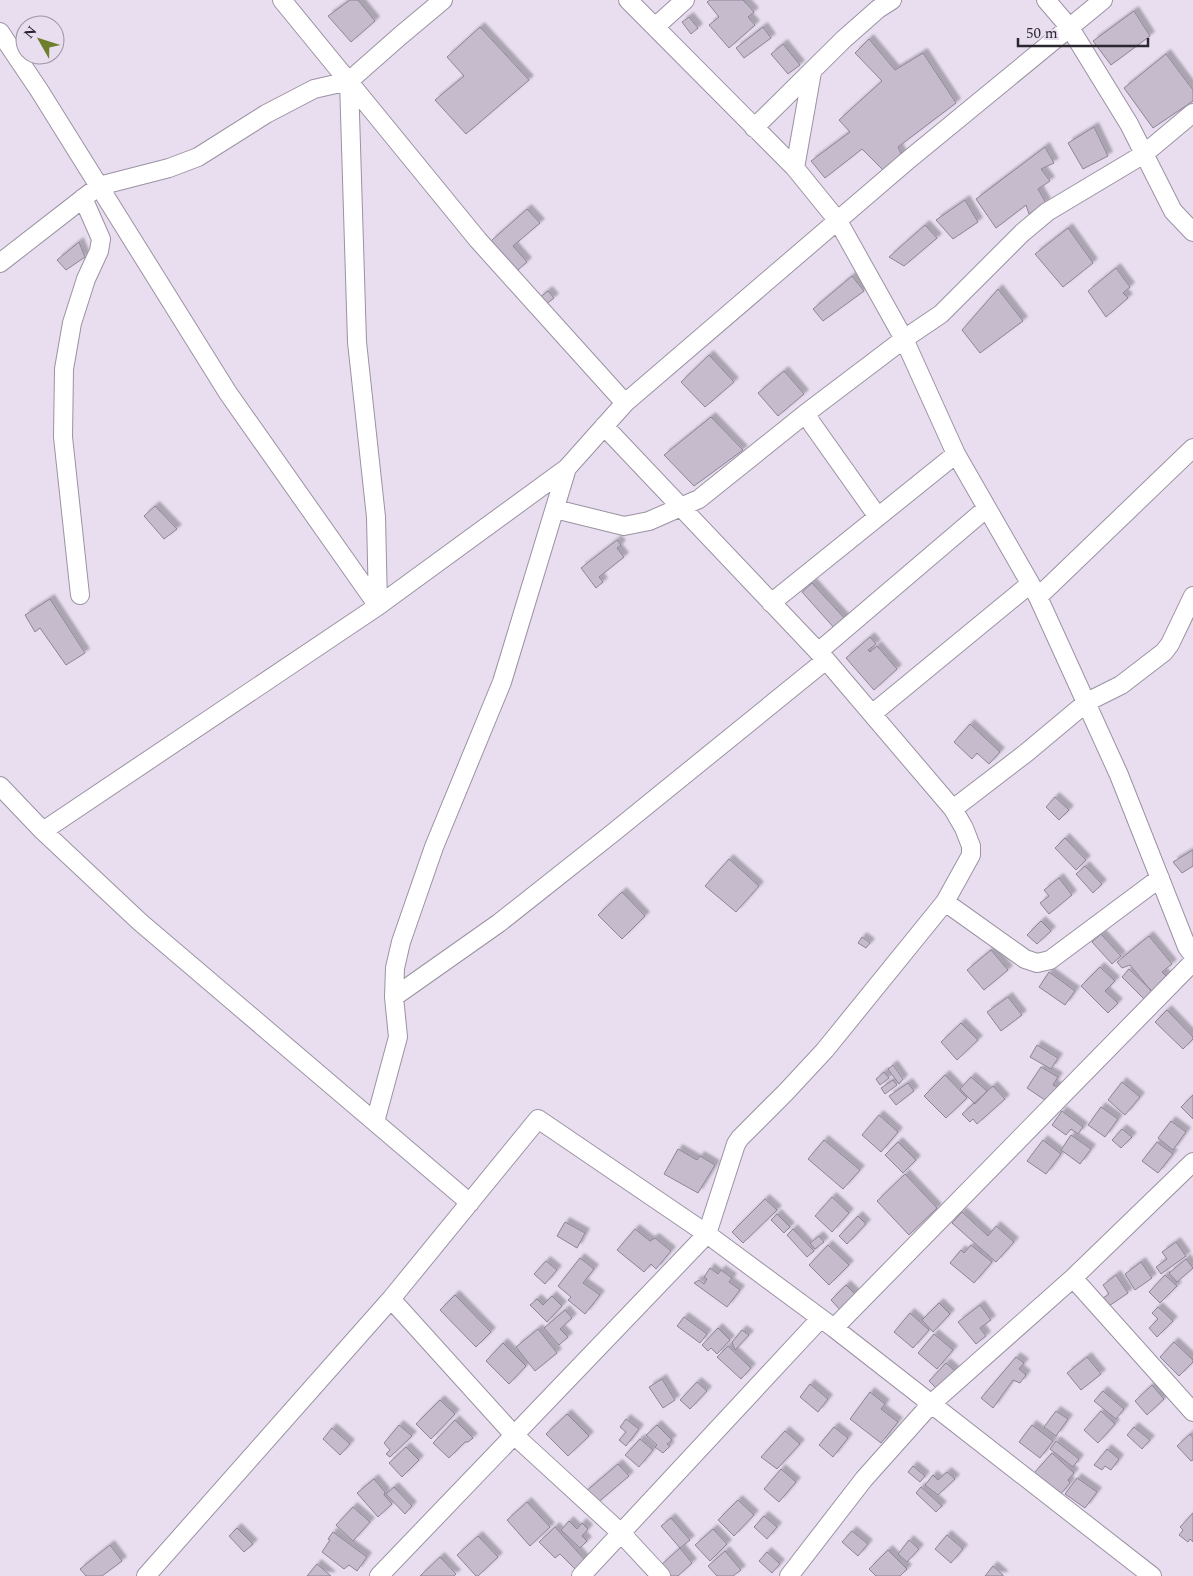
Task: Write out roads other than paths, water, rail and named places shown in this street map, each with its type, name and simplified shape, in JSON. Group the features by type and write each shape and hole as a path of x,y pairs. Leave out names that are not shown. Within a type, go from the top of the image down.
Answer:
{"street":[{"path":"282,0 478,240 625,403"},
{"path":"0,263 99,186 169,168 198,157 266,114 314,89 348,81 443,0"},
{"path":"580,1576 1191,952 1119,775 1034,590 956,454 904,339 838,221 795,168 628,0"},
{"path":"655,27 685,0"},
{"path":"754,128 844,39 878,9 892,0"},
{"path":"1046,0 1070,28 1129,124 1173,211 1193,232"},
{"path":"43,831 378,606 567,468 625,403 907,161 1103,0"},
{"path":"0,32 39,90 228,393 378,606"},
{"path":"795,168 812,72"},
{"path":"348,81 357,342 376,517 378,606"},
{"path":"555,509 624,526 650,521 699,499 805,414 904,339 941,314 1008,246 1047,212 1144,154 1193,112"},
{"path":"80,595 62,437 64,369 72,323 86,279 100,245 98,230 83,198"},
{"path":"805,414 878,517"},
{"path":"379,1576 707,1234 736,1144 740,1138 825,1050 945,902 971,855 971,846 964,828 953,809 872,714 822,656 604,426"},
{"path":"872,714 1034,590 1193,448"},
{"path":"771,603 956,454"},
{"path":"375,1122 398,1037 394,998 395,968 401,942 434,847 502,682 567,468"},
{"path":"394,998 499,923 622,826 822,656 986,508"},
{"path":"953,809 1026,753 1087,702 1121,685 1164,652 1170,644 1193,596"},
{"path":"0,786 43,831 140,922 470,1203"},
{"path":"945,902 1025,959 1037,963 1050,960 1160,878"},
{"path":"153,1574 391,1299 538,1119 707,1234 827,1324 1152,1576"},
{"path":"789,1576 864,1479 931,1404 1073,1278 1193,1162"},
{"path":"1073,1278 1193,1412"},
{"path":"391,1299 514,1435 621,1533 662,1576"}]}
